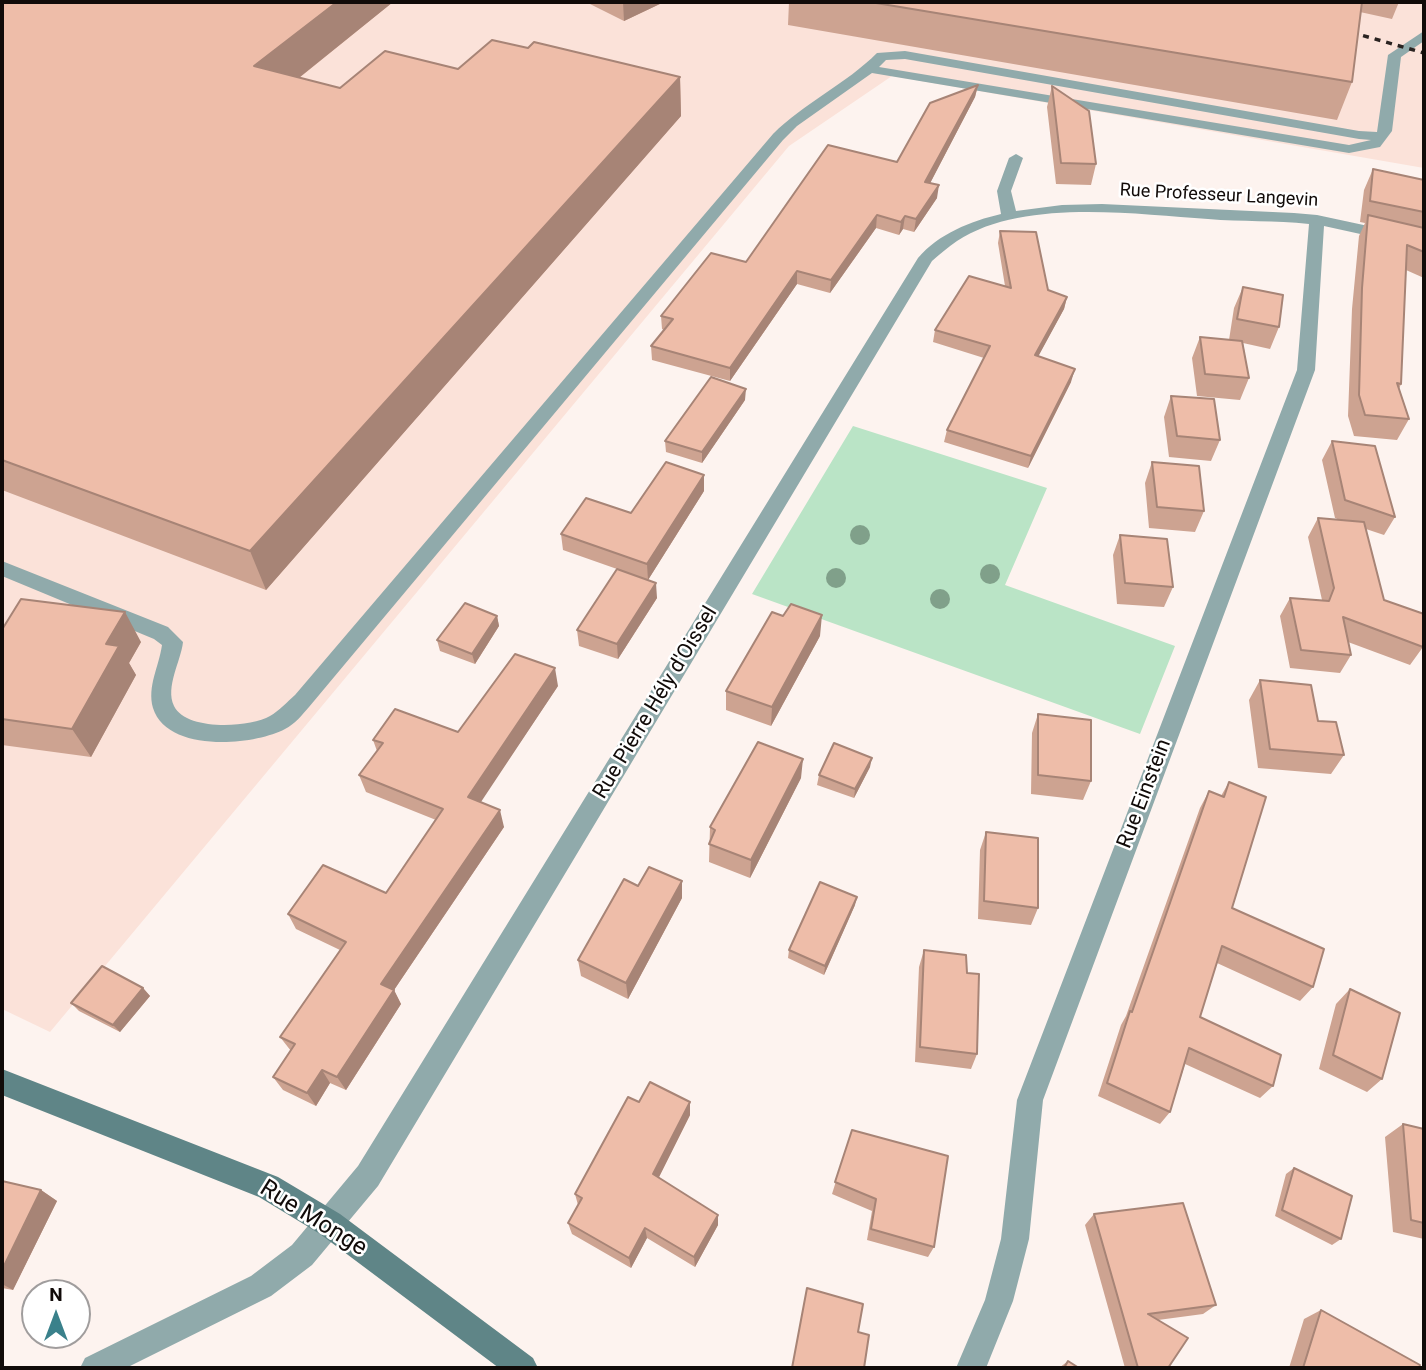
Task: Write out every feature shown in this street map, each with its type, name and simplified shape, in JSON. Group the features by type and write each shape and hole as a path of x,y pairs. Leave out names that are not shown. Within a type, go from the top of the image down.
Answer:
{"street":[{"path":"2,568 161,632 173,642 172,657 161,695 166,713 188,728 220,735 254,731 278,723 302,701 778,137 792,123 869,69 882,56 905,55 1359,135 1380,136 1385,131 1390,76 1395,55 1424,35"},
{"path":"1009,216 1004,191 1016,158"},
{"name":"Rue Professeur Langevin","path":"1009,216 1092,208 1317,220 1424,243"},
{"name":"Rue Pierre Hély d'Oissel","path":"95,1368 261,1286 302,1255 330,1224 372,1170 926,258 952,237 1009,216"},
{"name":"Rue Einstein","path":"971,1368 999,1301 1015,1239 1030,1100 1306,370 1317,220"},
{"name":"Rue Monge","path":"2,1082 268,1187 330,1224 523,1368"}],"shaded area":[{"path":"2,2 1424,2 1424,168 892,76 789,146 50,1032 2,1009"}],"green space":[{"path":"853,426 1047,488 1005,585 1175,646 1140,734 752,594"}],"building":[{"path":"2,2 337,2 254,66 340,88 385,51 458,69 492,40 528,48 534,42 680,77 250,551 2,460"},
{"path":"870,2 1362,2 1352,82"},
{"path":"978,85 925,182 939,185 916,219 905,216 901,222 877,215 831,280 797,271 730,368 651,346 673,319 661,316 711,253 746,262 828,145 897,162 930,103"},
{"path":"1052,86 1089,111 1096,164 1061,163"},
{"path":"1373,169 1424,180 1424,212 1370,201"},
{"path":"1368,215 1424,228 1424,252 1407,245 1401,384 1397,383 1409,419 1365,415 1359,395 1362,288"},
{"path":"1000,231 1036,232 1048,290 1067,297 1035,355 1075,369 1031,456 947,430 990,346 935,330 969,276 1011,288"},
{"path":"1243,287 1283,295 1279,327 1237,319"},
{"path":"1200,337 1242,341 1249,378 1205,374"},
{"path":"711,377 746,389 702,452 665,441"},
{"path":"1171,396 1214,399 1220,440 1177,436"},
{"path":"1332,441 1375,446 1395,517 1345,500"},
{"path":"666,462 704,475 647,564 561,534 586,498 631,513"},
{"path":"1152,462 1199,466 1204,511 1157,507"},
{"path":"1318,518 1364,522 1384,600 1424,614 1423,647 1343,617 1351,655 1301,650 1290,598 1329,601 1334,588"},
{"path":"1120,535 1167,539 1173,587 1125,583"},
{"path":"617,569 656,583 617,644 577,630"},
{"path":"21,599 125,612 106,644 119,646 72,729 2,719 2,628"},
{"path":"465,603 497,616 472,654 437,640"},
{"path":"791,604 822,615 772,707 726,691 772,612 783,616"},
{"path":"515,654 555,668 468,797 500,810 381,984 394,990 337,1077 322,1070 307,1093 273,1077 295,1044 280,1037 346,942 288,914 323,865 386,893 443,809 359,775 383,743 373,740 395,709 458,732"},
{"path":"1260,680 1311,685 1318,721 1336,722 1344,755 1270,749"},
{"path":"1038,714 1091,720 1091,781 1038,775"},
{"path":"758,742 803,759 751,860 709,844 715,830 710,827"},
{"path":"834,743 872,758 855,789 819,775"},
{"path":"1229,782 1266,797 1232,908 1324,949 1313,987 1222,946 1200,1017 1281,1055 1273,1086 1189,1048 1170,1112 1107,1083 1209,791 1224,797"},
{"path":"986,832 1038,838 1038,908 984,901"},
{"path":"649,867 682,881 626,983 578,960 624,879 638,886"},
{"path":"820,882 857,897 825,966 789,950"},
{"path":"924,950 966,955 967,973 979,974 977,1054 920,1047"},
{"path":"102,966 143,988 113,1025 71,1003"},
{"path":"1350,989 1400,1013 1382,1079 1333,1055"},
{"path":"650,1082 690,1102 653,1174 718,1215 694,1257 645,1228 629,1258 568,1223 582,1198 575,1194 628,1097 639,1102"},
{"path":"1403,1124 1424,1129 1424,1223 1411,1220"},
{"path":"852,1130 948,1156 934,1247 871,1229 876,1199 835,1182"},
{"path":"1294,1168 1352,1196 1341,1239 1282,1210"},
{"path":"2,1181 41,1190 2,1270"},
{"path":"1183,1203 1216,1305 1148,1314 1188,1338 1168,1368 1138,1368 1094,1214"},
{"path":"807,1288 863,1304 858,1332 869,1335 864,1368 792,1368"},
{"path":"1321,1310 1420,1365 1419,1368 1303,1368"},
{"path":"1068,1361 1079,1368 1064,1368"}],"railway":[{"path":"1340,29 1424,53"}]}
